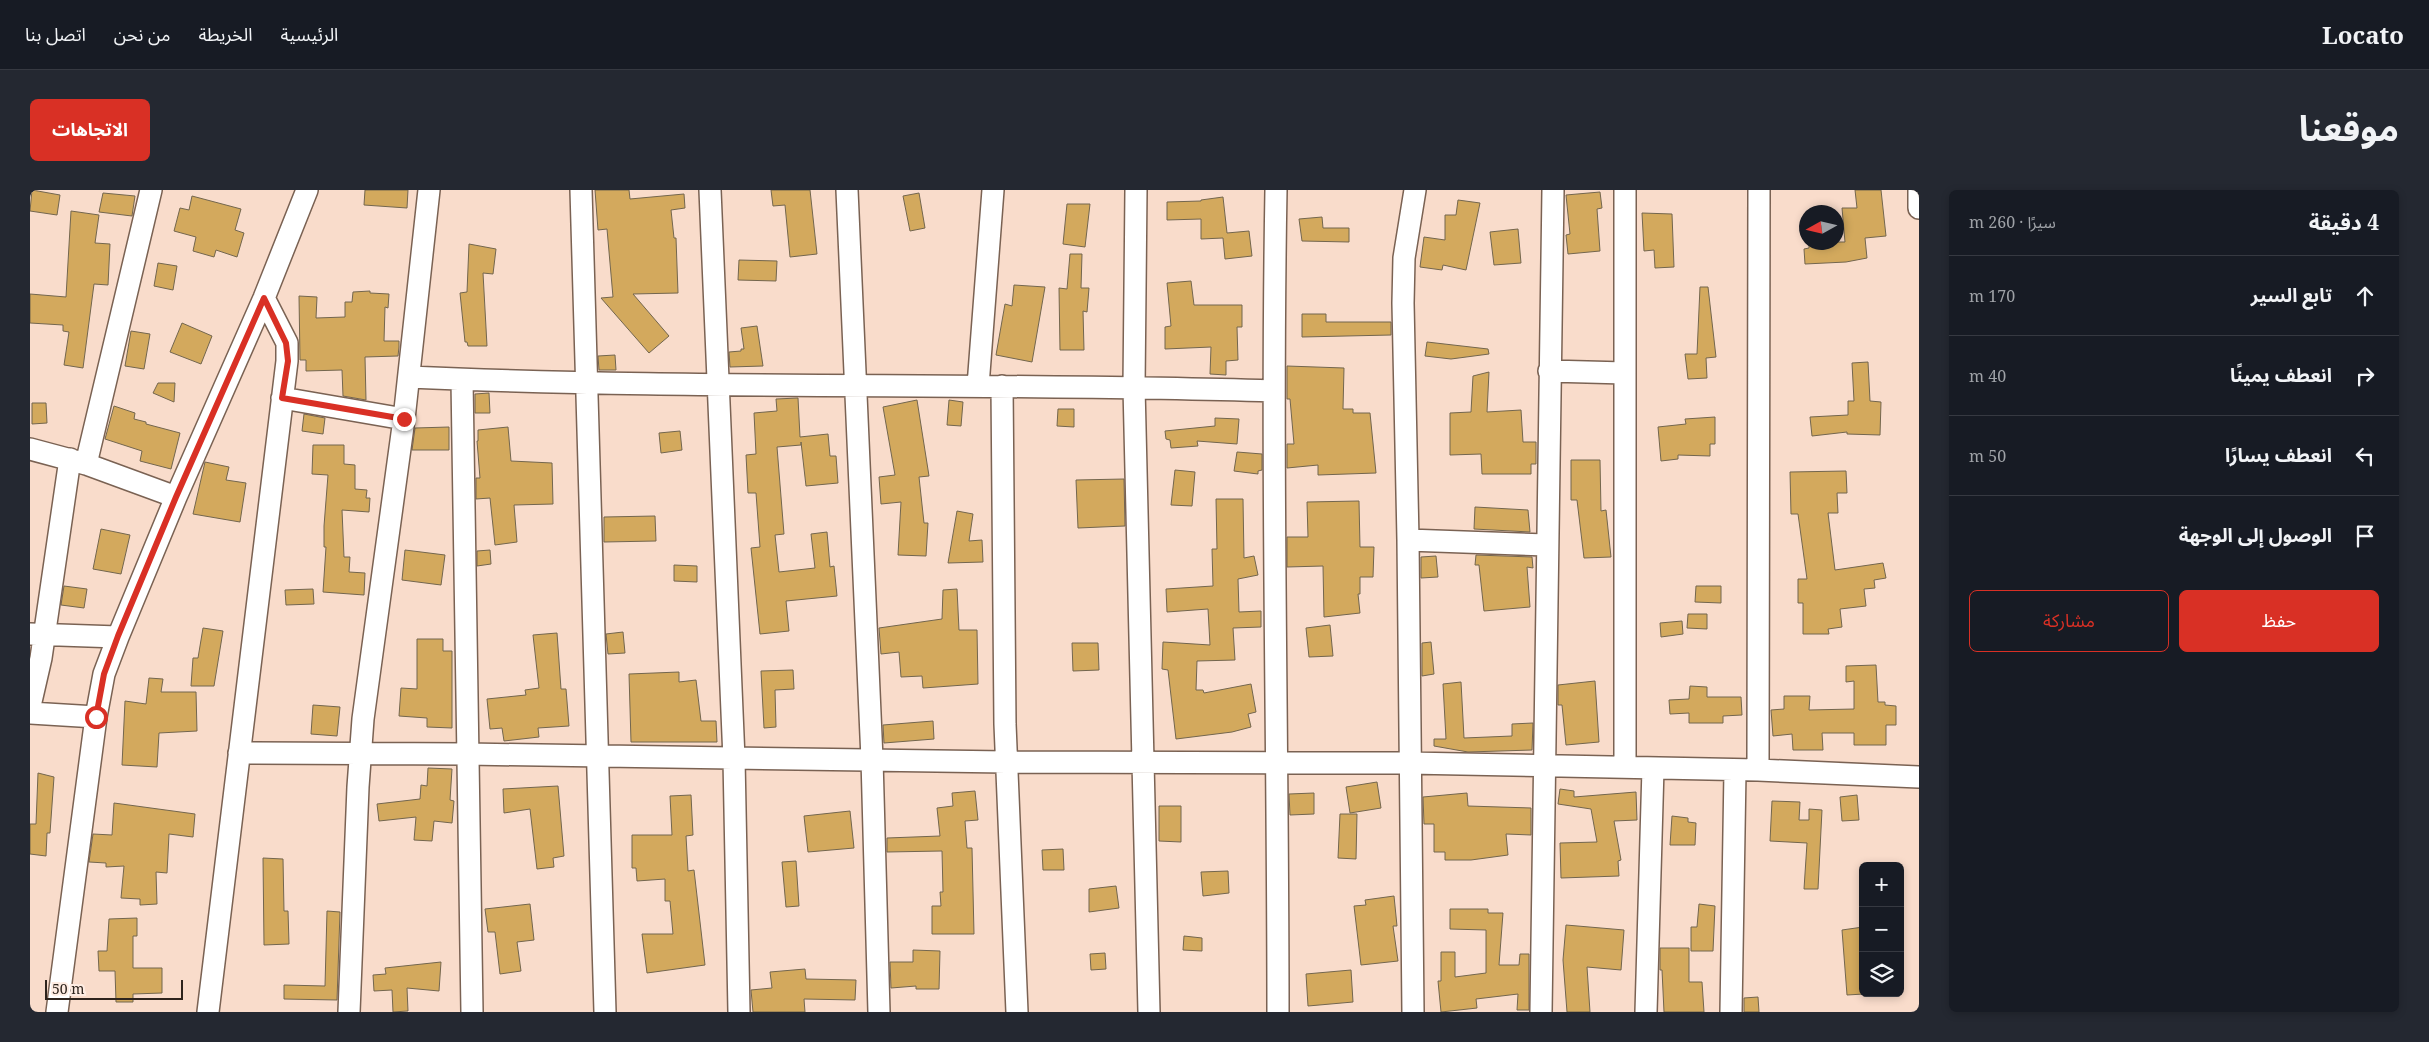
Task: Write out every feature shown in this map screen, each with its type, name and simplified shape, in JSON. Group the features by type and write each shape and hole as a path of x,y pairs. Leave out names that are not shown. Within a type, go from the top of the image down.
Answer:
{"street":[{"path":"30,706 37,680 37,634 78,462 151,190"},
{"path":"57,1012 96,717 104,674 176,497 264,298 306,190"},
{"path":"349,1012 360,754 404,419 429,190"},
{"path":"581,190 606,1012"},
{"path":"710,190 734,759 739,1012"},
{"path":"847,190 872,758 878,1012"},
{"path":"978,386 993,190"},
{"path":"1136,190 1134,387 1149,1012"},
{"path":"1276,190 1272,391 1278,764 1278,1012"},
{"path":"1413,1012 1403,282 1404,258 1415,190"},
{"path":"1541,1012 1546,766 1546,545 1553,190"},
{"path":"1625,190 1625,767"},
{"path":"1758,770 1759,190"},
{"path":"1919,190 1919,208"},
{"path":"208,1012 288,361 286,343 264,298"},
{"path":"1549,371 1625,373"},
{"path":"408,377 586,384 1134,387 1272,391"},
{"path":"462,380 472,1012"},
{"path":"1002,386 1006,762 1017,1012"},
{"path":"282,398 404,419"},
{"path":"30,449 78,462 176,497"},
{"path":"1408,540 1546,545"},
{"path":"37,634 118,636"},
{"path":"30,713 96,717"},
{"path":"239,753 467,754 734,759 872,758 1006,762 1409,763 1758,770 1919,776"},
{"path":"1646,1012 1653,768"},
{"path":"1731,1012 1735,771"}],"building":[{"path":"32,190 60,195 57,215 30,211"},
{"path":"365,190 408,190 407,208 364,205"},
{"path":"595,190 629,190 630,199 684,194 685,208 671,210 674,238 676,238 678,293 633,294 669,336 649,353 601,298 613,297 607,229 598,230"},
{"path":"771,190 810,190 817,254 790,257 785,205 773,206"},
{"path":"1855,190 1881,190 1886,236 1865,238 1867,258 1846,262 1805,264 1804,250 1844,250 1844,208 1857,208"},
{"path":"1600,192 1602,208 1597,209 1600,251 1568,254 1566,235 1570,234 1566,195"},
{"path":"103,193 135,196 132,216 99,212"},
{"path":"919,193 925,228 910,231 903,196"},
{"path":"192,196 241,209 235,230 244,233 237,257 216,250 214,257 193,251 196,237 174,231 180,208 189,210"},
{"path":"1223,197 1227,233 1249,231 1252,256 1225,259 1223,238 1201,239 1201,219 1167,220 1167,202 1201,201"},
{"path":"1458,200 1480,203 1466,270 1443,265 1442,270 1420,267 1424,237 1445,240 1445,215 1456,215"},
{"path":"1067,204 1090,204 1085,247 1063,244"},
{"path":"71,211 99,215 95,243 110,244 108,285 94,284 83,368 64,365 69,332 63,331 63,325 30,323 30,294 66,297"},
{"path":"1642,213 1672,214 1674,267 1655,268 1654,250 1644,251"},
{"path":"1322,217 1323,228 1349,228 1349,242 1302,241 1299,219"},
{"path":"1518,229 1521,263 1494,265 1490,232"},
{"path":"469,244 496,249 493,274 483,273 487,346 468,346 467,342 465,342 460,293 467,292"},
{"path":"1070,254 1082,254 1081,288 1089,288 1087,312 1083,311 1084,350 1060,350 1059,288 1067,289"},
{"path":"739,260 777,261 776,281 738,280"},
{"path":"158,263 177,266 173,290 154,286"},
{"path":"1191,281 1194,305 1242,305 1242,327 1237,327 1238,360 1226,361 1226,375 1210,374 1211,347 1165,349 1165,327 1171,326 1167,283"},
{"path":"1014,285 1045,287 1032,362 996,355 1005,304 1012,306"},
{"path":"1700,287 1708,287 1716,357 1706,358 1707,378 1688,379 1685,354 1697,354"},
{"path":"370,291 370,293 389,294 388,308 385,307 384,341 399,341 399,347 398,356 365,357 366,400 343,396 342,370 306,371 306,360 300,360 299,296 317,297 316,318 345,317 345,302 352,302 353,292"},
{"path":"1302,314 1326,314 1326,322 1391,322 1391,335 1302,337"},
{"path":"182,323 212,336 201,364 170,352"},
{"path":"757,326 763,366 730,367 729,352 744,349 741,328"},
{"path":"131,331 150,334 144,369 125,366"},
{"path":"1427,342 1488,349 1489,354 1451,359 1425,356"},
{"path":"615,355 616,370 599,370 598,356"},
{"path":"1868,362 1870,401 1881,402 1880,435 1847,434 1847,432 1812,436 1810,417 1848,415 1848,401 1854,401 1852,363"},
{"path":"1287,366 1344,368 1343,409 1353,409 1353,413 1370,413 1376,473 1318,475 1318,465 1287,468 1287,444 1294,444 1290,399 1287,399"},
{"path":"1489,372 1487,412 1521,410 1523,442 1536,442 1536,464 1531,464 1531,474 1482,474 1481,454 1450,455 1450,413 1471,412 1473,376"},
{"path":"158,383 175,383 174,402 153,393"},
{"path":"489,393 490,413 475,413 475,394"},
{"path":"798,398 800,437 828,434 830,456 836,456 838,483 806,486 801,442 801,445 777,447 784,534 775,535 779,572 815,568 811,534 827,532 830,567 834,566 837,596 786,601 789,631 760,634 751,548 760,547 756,493 748,493 746,455 756,454 754,413 777,411 776,399"},
{"path":"917,400 929,476 919,477 924,523 928,523 926,556 898,555 901,502 881,504 879,477 895,475 883,407"},
{"path":"949,400 963,402 961,426 947,425"},
{"path":"32,403 46,403 47,423 32,424"},
{"path":"114,406 135,413 134,419 146,422 146,424 180,433 171,469 140,461 142,451 105,439"},
{"path":"1058,409 1074,409 1074,427 1057,426"},
{"path":"304,414 325,418 323,434 302,431"},
{"path":"1715,417 1715,444 1710,444 1710,456 1678,455 1678,459 1661,461 1658,427 1686,424 1685,419"},
{"path":"1215,418 1239,419 1237,444 1197,441 1198,446 1171,448 1170,440 1166,439 1165,431 1215,426"},
{"path":"449,427 449,450 412,450 415,428"},
{"path":"508,427 511,461 552,463 553,504 514,505 517,542 495,545 490,498 476,499 476,478 480,478 478,430"},
{"path":"680,431 682,450 661,453 659,433"},
{"path":"313,445 344,445 344,464 355,465 355,489 367,490 366,498 370,498 369,512 342,510 344,557 350,557 349,572 365,573 364,595 323,592 326,547 324,547 324,526 328,475 312,474"},
{"path":"1237,452 1262,454 1262,470 1258,471 1258,474 1234,471"},
{"path":"1571,460 1600,460 1601,511 1606,510 1611,557 1584,558 1577,500 1571,500"},
{"path":"205,462 229,467 226,480 246,483 240,522 193,514"},
{"path":"1175,470 1195,472 1192,506 1171,505"},
{"path":"1846,471 1847,493 1837,493 1838,513 1828,513 1835,570 1883,563 1886,578 1874,580 1875,588 1864,589 1866,606 1840,609 1842,627 1828,629 1829,634 1803,634 1803,603 1798,603 1798,579 1807,579 1798,514 1791,514 1790,472"},
{"path":"1124,479 1125,526 1078,528 1076,480"},
{"path":"1216,499 1243,499 1244,558 1254,556 1258,575 1238,579 1239,612 1261,611 1261,627 1233,628 1235,660 1197,661 1196,690 1203,690 1204,693 1251,684 1256,712 1248,714 1251,727 1232,732 1176,739 1168,670 1162,669 1163,642 1210,645 1208,609 1167,612 1166,589 1213,586 1212,549 1217,549"},
{"path":"1359,501 1360,547 1374,547 1373,577 1360,577 1360,594 1358,594 1360,613 1324,617 1323,566 1287,567 1287,537 1308,537 1307,502"},
{"path":"1475,507 1528,510 1530,532 1474,529"},
{"path":"957,511 973,514 969,541 982,540 983,562 948,563"},
{"path":"655,516 656,541 604,542 604,517"},
{"path":"101,529 130,535 121,574 93,569"},
{"path":"405,550 445,555 441,585 402,580"},
{"path":"490,550 491,564 477,566 477,551"},
{"path":"1476,555 1532,557 1533,568 1527,567 1530,607 1484,611 1479,565 1475,565"},
{"path":"1436,556 1438,577 1421,578 1421,557"},
{"path":"674,565 697,566 697,582 674,581"},
{"path":"64,586 87,589 84,608 61,605"},
{"path":"1696,586 1721,586 1721,603 1695,602"},
{"path":"313,589 314,604 286,605 285,590"},
{"path":"957,589 959,630 977,630 978,684 923,688 922,676 901,677 899,652 881,654 879,628 942,619 943,590"},
{"path":"1688,614 1707,614 1707,629 1687,628"},
{"path":"1682,621 1683,634 1661,637 1660,623"},
{"path":"1330,625 1333,656 1309,657 1306,628"},
{"path":"203,628 223,631 214,686 191,686 193,658 198,658"},
{"path":"623,632 625,653 608,654 606,634"},
{"path":"557,633 561,689 566,689 569,726 538,728 539,737 504,741 502,728 490,729 487,699 526,695 525,690 539,688 533,635"},
{"path":"417,639 443,639 443,651 452,651 452,728 427,727 427,718 399,716 401,688 417,689"},
{"path":"1431,642 1434,674 1422,676 1422,643"},
{"path":"1072,643 1098,643 1099,670 1073,671"},
{"path":"1876,665 1878,702 1885,702 1885,705 1896,706 1896,725 1886,725 1886,745 1854,745 1854,733 1822,733 1823,750 1793,750 1792,734 1773,736 1771,710 1784,709 1784,696 1810,696 1809,710 1854,709 1854,681 1846,682 1846,666"},
{"path":"793,670 794,689 775,690 776,727 764,728 761,671"},
{"path":"679,672 679,682 696,680 701,721 716,721 717,742 631,742 629,674"},
{"path":"149,678 163,679 161,692 196,692 197,731 159,733 157,767 122,765 125,701 146,704"},
{"path":"1595,681 1599,742 1566,745 1562,705 1558,705 1558,685"},
{"path":"1461,682 1464,738 1512,736 1512,724 1533,723 1532,750 1468,752 1434,746 1434,739 1446,739 1443,684"},
{"path":"1690,686 1707,687 1707,697 1741,697 1742,715 1723,716 1723,723 1689,723 1689,713 1670,714 1669,700 1689,699"},
{"path":"313,705 340,707 337,736 311,734"},
{"path":"933,721 934,739 884,743 883,725"},
{"path":"428,768 452,769 450,800 454,801 452,823 434,821 432,841 414,840 416,817 379,821 377,804 420,799 421,785 427,786"},
{"path":"38,773 54,777 50,833 47,833 46,856 30,854 30,824 36,824"},
{"path":"1377,782 1381,808 1350,813 1346,787"},
{"path":"558,786 564,856 553,858 554,867 537,869 530,809 504,813 503,789"},
{"path":"1560,789 1574,791 1574,797 1636,792 1637,820 1614,821 1621,860 1618,861 1619,876 1561,878 1560,843 1597,842 1591,809 1558,804"},
{"path":"975,791 978,820 965,821 967,848 972,848 974,934 932,934 932,906 941,906 940,892 943,892 942,851 887,852 887,838 940,836 937,808 953,806 952,793"},
{"path":"1314,793 1314,814 1290,815 1289,794"},
{"path":"1467,793 1468,806 1531,808 1531,835 1506,834 1508,855 1471,860 1445,860 1445,852 1434,852 1434,824 1424,824 1423,797"},
{"path":"691,795 693,835 686,836 688,871 694,870 705,965 647,973 642,934 673,934 670,901 665,901 665,879 637,881 636,868 632,868 632,835 672,835 670,796"},
{"path":"1857,795 1859,820 1842,821 1840,797"},
{"path":"1772,801 1800,802 1799,820 1809,820 1809,809 1822,810 1818,889 1804,889 1807,843 1770,841"},
{"path":"114,803 195,814 193,837 169,834 167,873 156,872 157,904 140,905 140,899 121,898 124,866 106,867 106,863 89,862 93,834 112,835"},
{"path":"1159,806 1181,806 1181,842 1159,841"},
{"path":"850,811 854,848 808,852 804,816"},
{"path":"1340,814 1357,814 1356,859 1338,858"},
{"path":"1672,816 1688,818 1688,822 1696,823 1695,845 1670,845"},
{"path":"1063,849 1064,870 1043,870 1042,850"},
{"path":"263,858 283,859 284,911 288,911 289,944 264,945"},
{"path":"796,861 799,906 786,907 782,862"},
{"path":"1228,871 1229,893 1203,896 1201,872"},
{"path":"1116,886 1119,908 1089,912 1089,889"},
{"path":"1394,896 1397,926 1393,926 1398,961 1361,965 1354,906 1366,905 1365,900"},
{"path":"530,904 534,940 517,942 521,971 500,974 495,932 488,932 485,909"},
{"path":"1699,904 1715,906 1713,951 1691,951 1691,927 1697,927"},
{"path":"1450,909 1488,909 1488,913 1503,913 1499,965 1519,965 1520,954 1529,954 1529,1010 1517,1010 1518,994 1476,999 1477,1008 1441,1012 1438,981 1441,981 1441,952 1455,952 1455,977 1486,973 1486,930 1450,929"},
{"path":"327,911 340,912 337,1000 284,999 284,985 325,986"},
{"path":"137,918 137,936 133,936 133,968 162,968 162,993 133,994 133,1002 116,1002 115,971 99,971 98,951 107,951 109,919"},
{"path":"1566,925 1624,930 1621,970 1587,967 1590,1012 1567,1012 1563,960"},
{"path":"1859,928 1859,994 1847,995 1842,930"},
{"path":"1184,936 1202,938 1202,951 1183,950"},
{"path":"1660,948 1689,948 1689,982 1702,982 1704,1012 1664,1012"},
{"path":"913,950 940,951 939,989 916,989 916,986 891,988 890,962 913,962"},
{"path":"1105,953 1106,969 1091,970 1090,954"},
{"path":"441,962 439,991 407,988 408,1011 393,1012 392,990 374,991 373,975 386,974 385,968"},
{"path":"805,969 806,979 856,980 855,1000 804,999 805,1012 753,1012 751,990 772,988 770,972"},
{"path":"1351,970 1353,1002 1308,1006 1306,974"},
{"path":"1758,997 1759,1012 1744,1012 1744,998"}],"route":[{"path":"96,717 104,674 118,636 129,615 176,497 264,298 286,343 288,352 282,398 404,419"}]}
